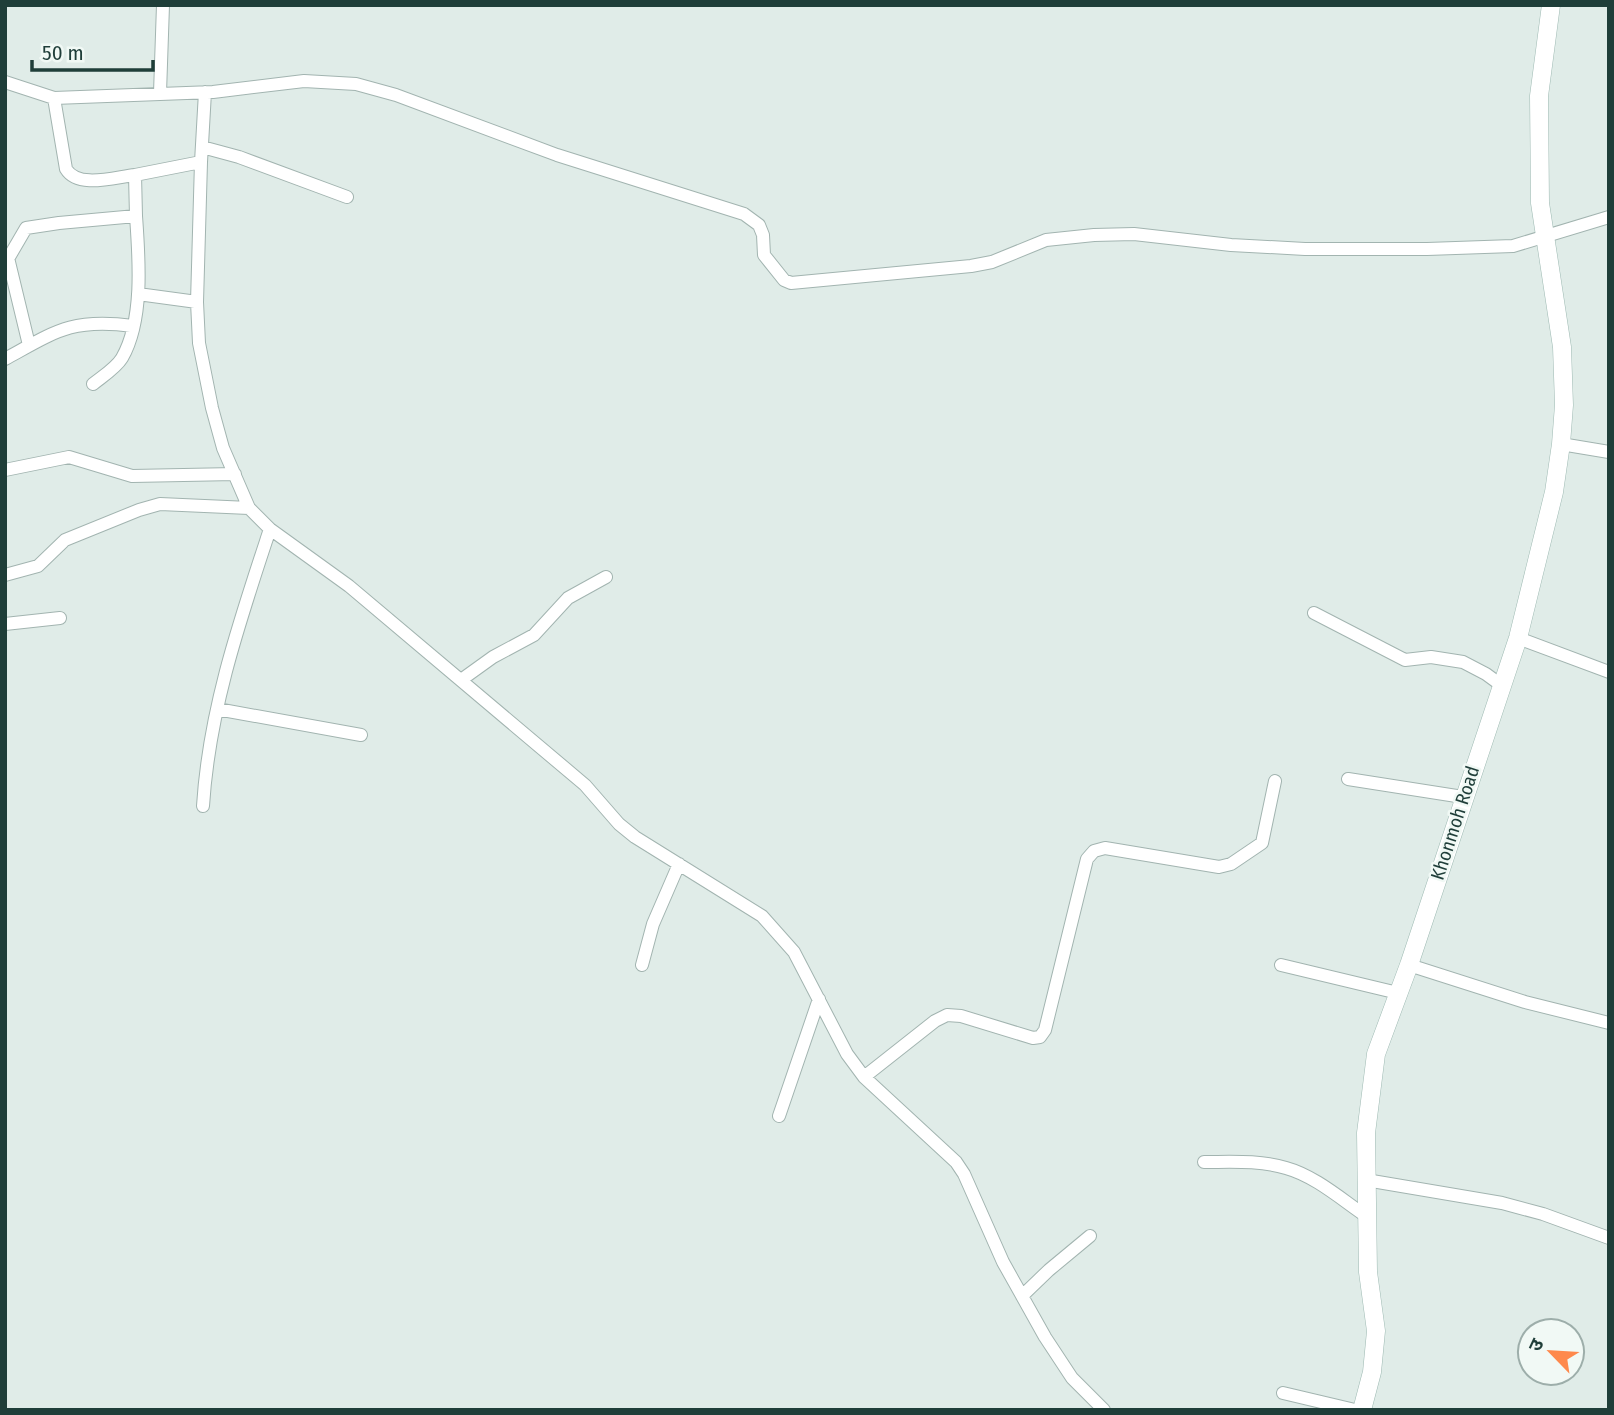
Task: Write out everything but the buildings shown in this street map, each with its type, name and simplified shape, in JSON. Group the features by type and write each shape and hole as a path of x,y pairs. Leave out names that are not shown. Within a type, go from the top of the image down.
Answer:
{"main road":[{"name":"Khonmoh Road","path":"1362,1410 1372,1372 1377,1331 1368,1272 1366,1216 1366,1133 1376,1054 1409,965 1518,638 1554,492 1561,444 1564,405 1562,347 1541,202 1539,96 1551,5"}],"street":[{"path":"160,93 163,5"},
{"path":"5,82 54,98 205,92 304,81 356,83 396,95 557,155 744,214 759,225 763,235 764,255 784,280 791,283 971,266 992,262 1046,240 1094,234 1134,234 1231,245 1305,249 1427,249 1513,246 1609,217"},
{"path":"205,92 197,302 199,343 223,448 249,508 270,529 349,586 584,785 619,824 770,923 794,951 847,1054 864,1077 960,1168 974,1193 1003,1262 1022,1296 1072,1378 1104,1410"},
{"path":"54,98 66,169 76,179 135,175 201,162"},
{"path":"201,147 239,157 347,197"},
{"path":"93,384 123,357 133,326 138,294 135,175"},
{"path":"29,345 7,261 22,231 29,227 136,216"},
{"path":"138,294 197,302"},
{"path":"5,359 60,329 89,323 133,326"},
{"path":"1561,444 1609,452"},
{"path":"5,470 69,457 132,475 235,474"},
{"path":"5,575 38,566 65,540 160,504 249,508"},
{"path":"203,806 205,772 228,660 270,529"},
{"path":"461,681 493,657 534,635 568,598 606,577"},
{"path":"1314,613 1405,660 1432,657 1463,662 1501,685"},
{"path":"5,624 60,618"},
{"path":"1518,638 1609,672"},
{"path":"217,709 362,735"},
{"path":"1348,779 1463,797"},
{"path":"864,1077 934,1021 947,1015 961,1016 1033,1038 1040,1037 1045,1030 1090,854 1105,848 1219,867 1231,864 1262,843 1275,781"},
{"path":"642,965 653,924 679,864"},
{"path":"1281,965 1398,993"},
{"path":"1409,965 1525,1002 1609,1023"},
{"path":"779,1116 819,999"},
{"path":"1204,1162 1258,1163 1288,1168 1319,1184 1366,1216"},
{"path":"1366,1180 1512,1206 1609,1238"},
{"path":"1022,1296 1090,1236"},
{"path":"1283,1393 1355,1410"}]}
